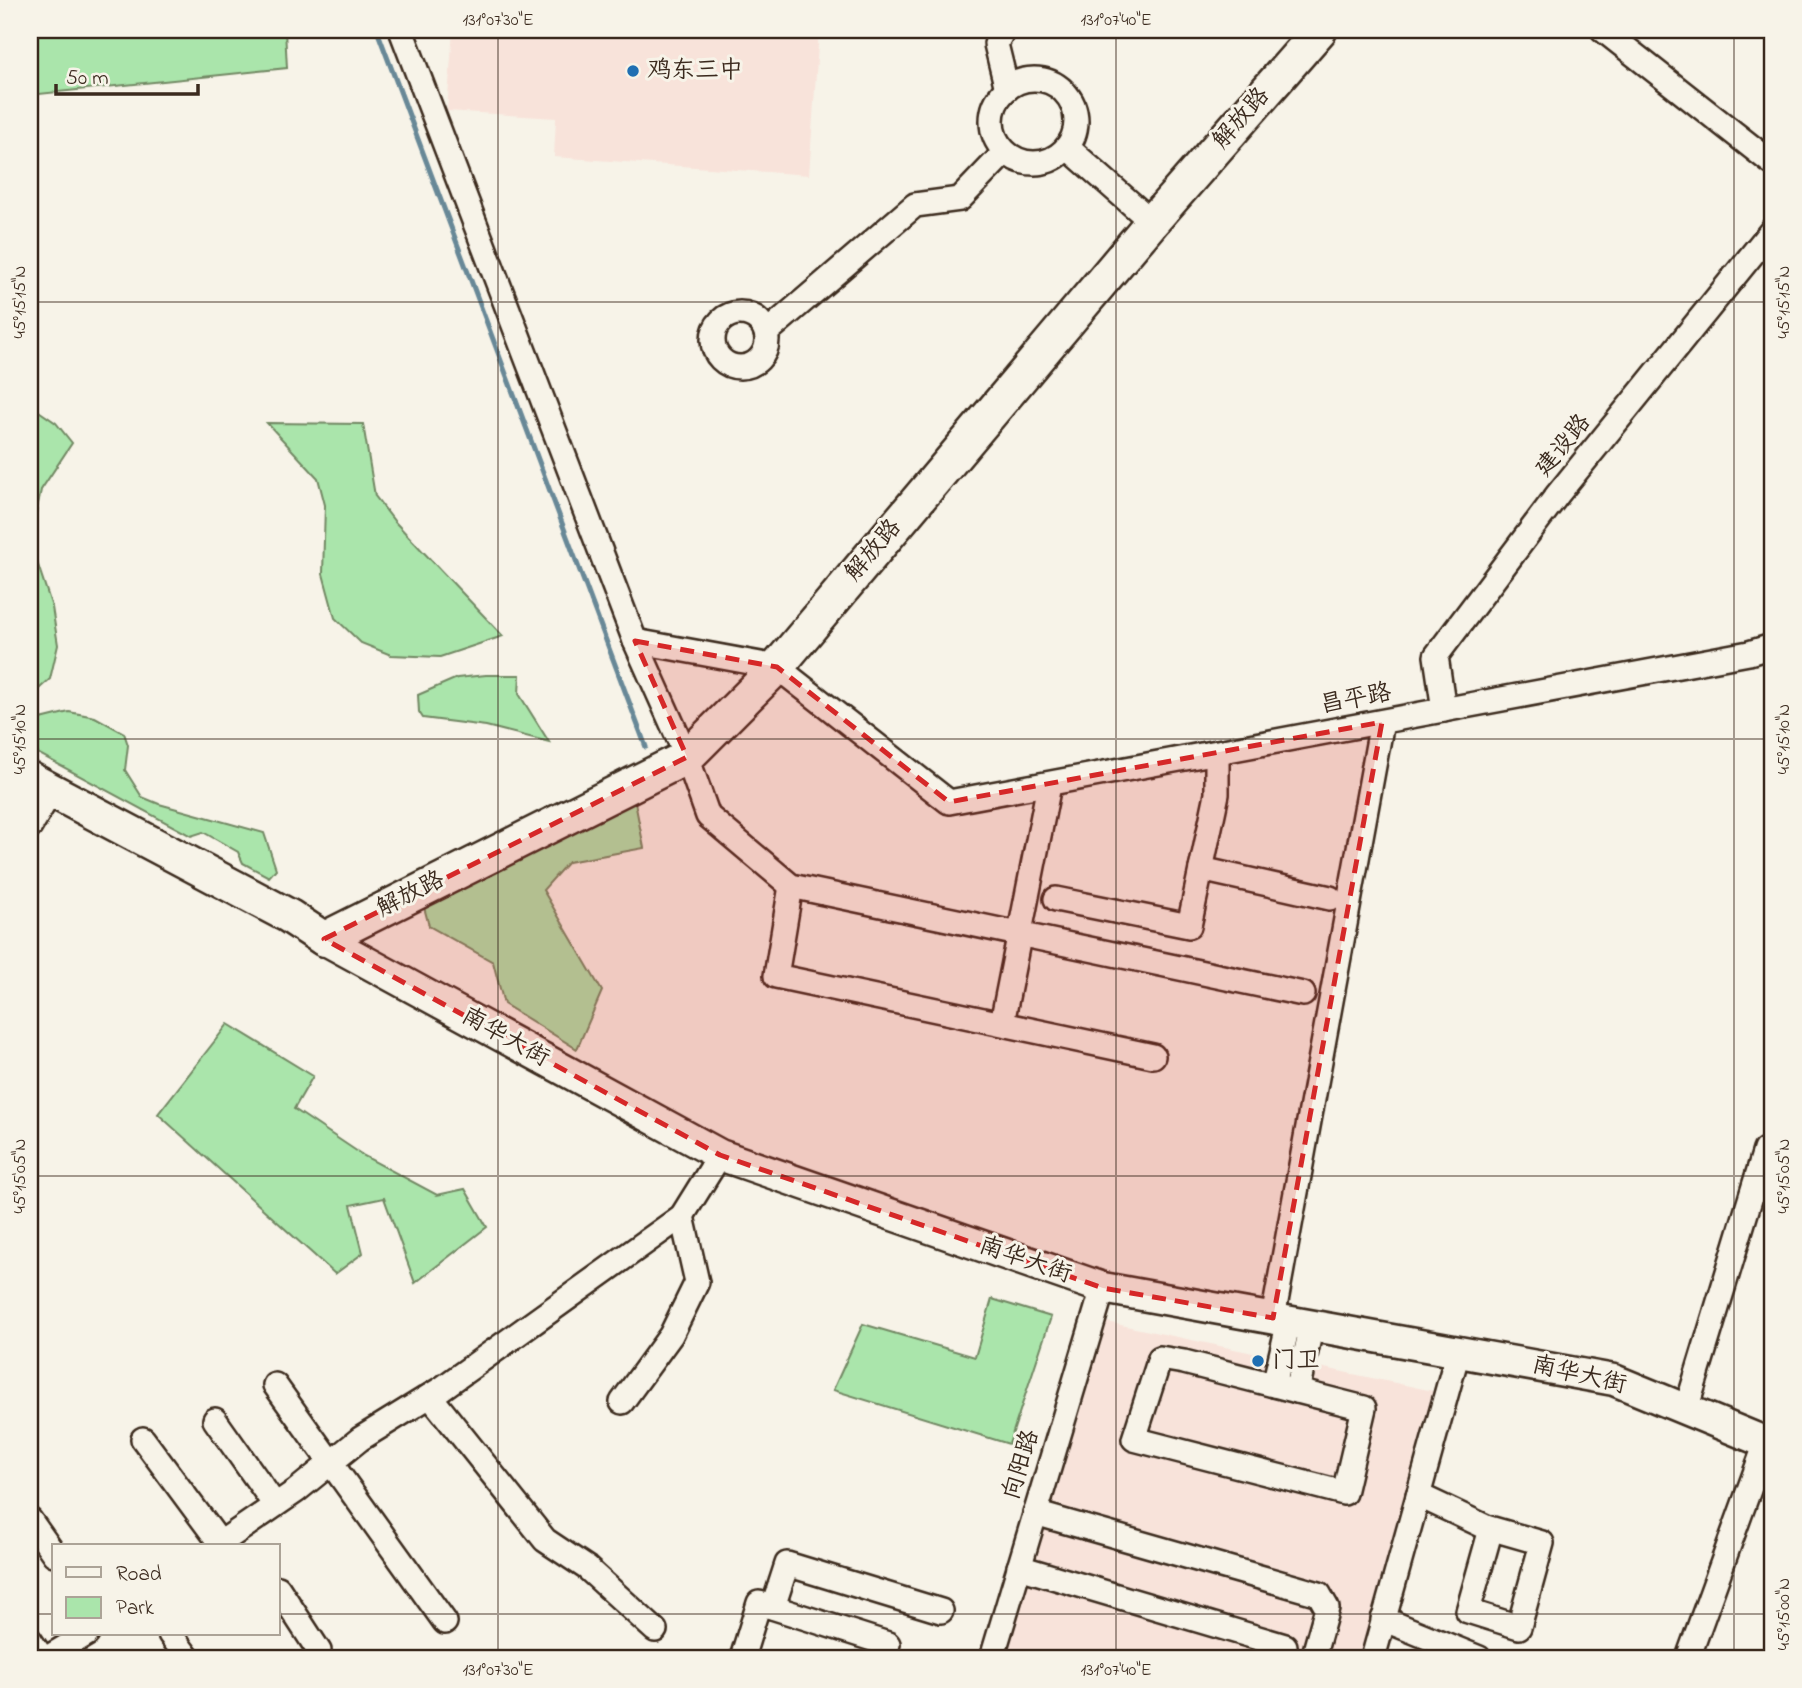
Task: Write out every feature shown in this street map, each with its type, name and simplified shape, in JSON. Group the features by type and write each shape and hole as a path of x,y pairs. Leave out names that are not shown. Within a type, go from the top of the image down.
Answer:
{"highway":[{"name":"解放路","path":"324,939 687,757 776,667 1153,222 1320,30"},
{"name":"南华大街","path":"37,800 284,931 324,939"}],"main road":[{"name":"南华大街","path":"324,939 720,1155 1103,1287 1614,1380 1769,1444"}],"street":[{"path":"401,30 635,641 687,757 708,816 791,886 1303,995"},
{"path":"1003,30 996,44 1007,89"},
{"path":"1603,30 1772,163"},
{"path":"1033,79 1047,81 1069,96 1077,122 1068,148 1044,163 1030,164 1016,160 1005,152 996,141 992,127 995,106 1007,89 1019,82 1033,79"},
{"path":"1068,148 1153,222"},
{"path":"766,332 915,205 960,199 1005,152"},
{"name":"建设路","path":"1444,710 1436,656 1558,494 1772,230"},
{"path":"635,641 776,667"},
{"name":"昌平路","path":"776,667 949,802 1736,656 1772,646"},
{"path":"1285,1388 1291,1322 1382,722"},
{"path":"1056,900 1189,926 1217,794 1217,753"},
{"path":"1002,1023 1049,785"},
{"path":"1201,869 1330,898"},
{"path":"791,886 776,976 1153,1056"},
{"path":"1686,1410 1765,1150"},
{"path":"222,1544 246,1538 275,1505 360,1439 430,1396 682,1216 720,1155"},
{"path":"622,1402 671,1335 697,1282 682,1216"},
{"name":"向阳路","path":"992,1658 1103,1287"},
{"path":"1373,1658 1458,1352"},
{"path":"1160,1358 1285,1388 1364,1408 1344,1493 1135,1439 1160,1358"},
{"path":"275,1385 445,1622"},
{"path":"430,1396 545,1540 587,1568 655,1630"},
{"path":"215,1420 275,1505"},
{"path":"143,1439 217,1544"},
{"path":"1688,1658 1769,1444"},
{"path":"1418,1495 1491,1529"},
{"path":"1035,1513 1318,1594 1327,1608 1313,1658"},
{"path":"30,1520 52,1551"},
{"path":"772,1607 787,1564 941,1611"},
{"path":"1019,1567 1285,1646"},
{"path":"280,1591 319,1651"},
{"path":"741,1658 759,1603 888,1644 884,1658"},
{"path":"1383,1619 1479,1658"},
{"path":"30,1640 44,1658 83,1636"},
{"path":"172,1636 188,1658"}],"highlighted area":[{"path":"635,641 777,667 949,802 1382,722 1273,1318 1103,1288 720,1155 324,939 687,757"}],"shaded area":[{"name":"鸡东三中","path":"453,30 819,30 809,175 554,157 556,118 447,111"},
{"path":"1102,1321 1433,1391 1359,1658 1000,1658"}],"green space":[{"path":"30,30 285,30 287,68 30,95"},
{"path":"30,405 56,423 72,443 41,490 33,527 35,556 52,607 58,645 50,679 30,697"},
{"path":"267,423 363,424 375,496 395,522 503,636 440,657 391,655 361,643 335,618 323,574 325,505 318,478"},
{"path":"520,675 519,694 549,742 486,726 423,718 419,712 418,695 457,678"},
{"path":"69,712 95,717 124,733 128,745 125,770 142,797 264,833 276,869 269,877 243,863 238,852 203,832 191,836 30,749 30,726 41,719"},
{"path":"635,802 644,848 568,862 543,890 602,991 577,1049 504,1004 493,962 429,926 420,892"},
{"path":"228,1024 313,1076 294,1109 364,1156 437,1195 465,1189 487,1227 415,1283 384,1198 351,1205 363,1253 335,1274 158,1114"},
{"path":"992,1299 1051,1317 1009,1444 833,1390 863,1324 975,1357"}],"waterway":[{"path":"377,30 646,747"}],"place":[{"name":"鸡东三中","path":"633,71"},
{"name":"门卫","path":"1258,1361"}]}
